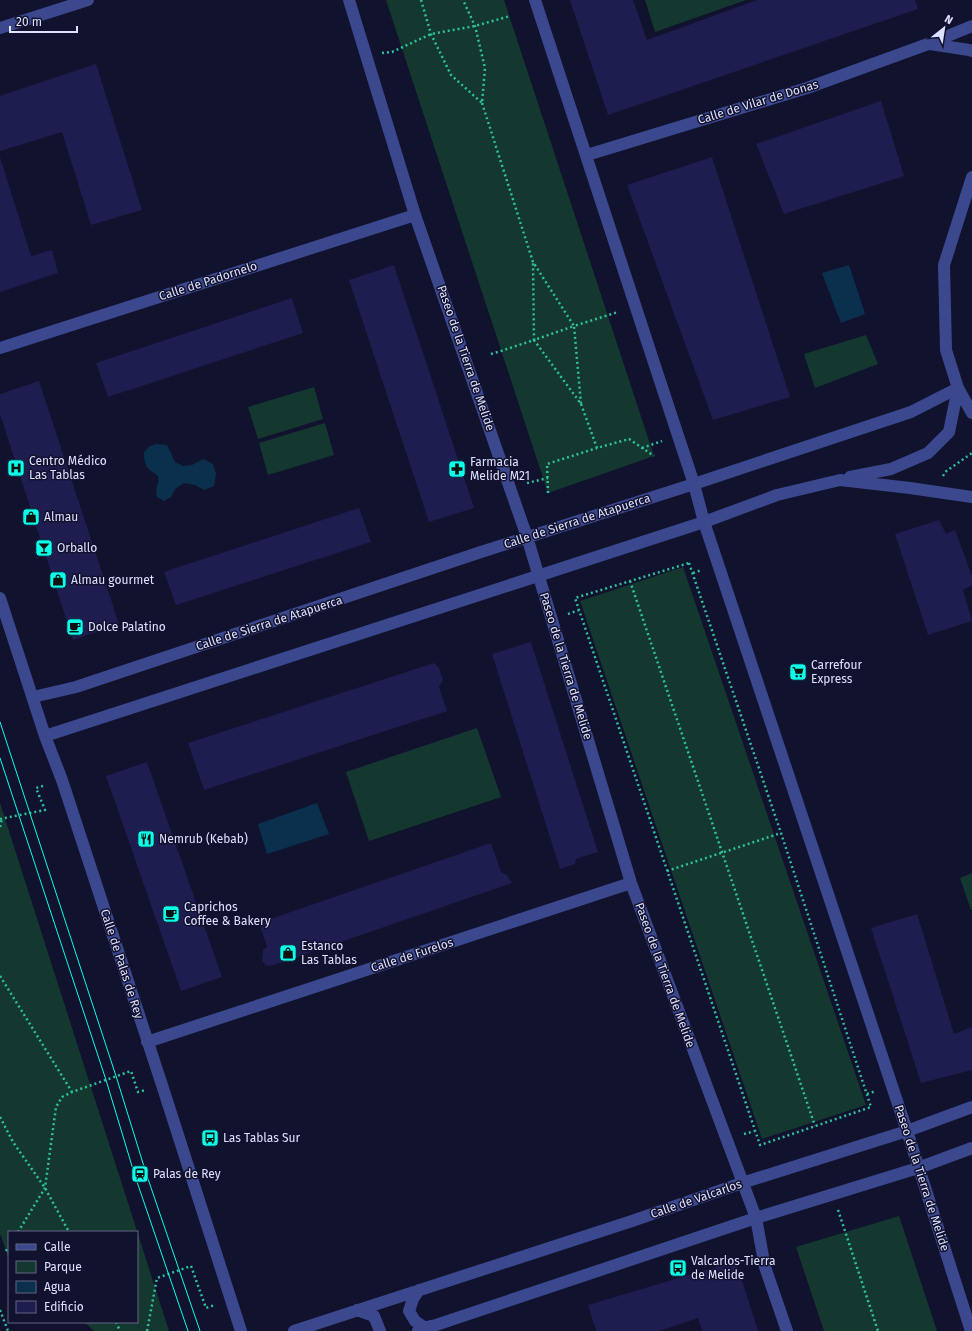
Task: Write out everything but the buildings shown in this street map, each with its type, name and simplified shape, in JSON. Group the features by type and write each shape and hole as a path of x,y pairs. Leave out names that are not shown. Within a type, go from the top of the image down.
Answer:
{"street":[{"path":"0,28 88,0"},
{"name":"Paseo de la Tierra de Melide","path":"349,0 415,214 527,537 631,883 756,1218 765,1267 786,1331"},
{"name":"Paseo de la Tierra de Melide","path":"535,0 694,484 704,522 907,1131 971,1331"},
{"name":"Calle de Vilar de Donas","path":"587,155 807,88 928,44 972,26"},
{"name":"Calle de Vilar de Donas","path":"928,44 969,50 972,52"},
{"path":"972,177 944,264 946,350 958,388 972,413"},
{"name":"Calle de Padornelo","path":"0,348 415,214"},
{"path":"45,736 704,522 777,495 891,468 928,453 949,432 958,388"},
{"name":"Calle de Sierra de Atapuerca","path":"33,697 76,688 527,537 694,484 911,412 958,388"},
{"path":"840,480 972,497"},
{"name":"Calle de Palas de Rey","path":"0,598 45,736 62,780 241,1331"},
{"name":"Calle de Furelos","path":"147,1042 631,883"},
{"name":"Calle de Valcarlos","path":"294,1331 632,1221 742,1183 907,1131 972,1107"},
{"path":"419,1290 413,1299 410,1311 415,1321 425,1328 756,1218 918,1168 972,1148"},
{"path":"357,1310 374,1316 380,1331"},
{"path":"418,1331 431,1326"}],"path":[{"path":"421,0 431,34 451,74 482,103"},
{"path":"463,0 475,26 485,68 482,103 533,262 574,326 581,404 597,448"},
{"path":"366,55 392,52 431,34 475,26 510,16"},
{"path":"533,262 534,340 581,404"},
{"path":"491,354 636,306"},
{"path":"548,493 548,464 628,439 654,456"},
{"path":"936,492 945,472 972,453"},
{"path":"510,487 548,478"},
{"path":"689,563 781,833 871,1107 760,1145 575,598 630,581 689,563"},
{"path":"630,581 815,1126"},
{"path":"0,827 1,819 45,810 36,788 62,780"},
{"path":"667,871 781,833"},
{"path":"0,976 72,1092"},
{"path":"19,1231 45,1188 56,1107 62,1097 131,1071 138,1092 162,1085"},
{"path":"0,1117 13,1142 45,1188 68,1231"},
{"path":"832,1194 878,1331"},
{"path":"147,1331 157,1278 191,1266 206,1308 231,1300"},
{"path":"0,1310 8,1331"}],"green space":[{"path":"386,0 504,0 654,456 548,493"},
{"path":"645,0 746,0 655,32"},
{"path":"866,335 878,364 815,388 804,354"},
{"path":"314,387 323,419 258,439 248,407"},
{"path":"325,423 334,455 268,475 259,443"},
{"path":"683,567 866,1105 762,1139 580,601"},
{"path":"477,728 501,797 369,841 346,772"},
{"path":"0,803 137,1231 8,1231 8,1257 0,1233"},
{"path":"972,873 972,910 971,910 960,878"},
{"path":"899,1216 937,1331 824,1331 796,1247"},
{"path":"138,1234 169,1331 94,1331 85,1323 138,1323"}],"water":[{"path":"849,265 865,314 841,323 822,273"},
{"path":"156,444 167,445 175,462 183,466 192,465 203,459 213,464 216,474 214,486 204,490 195,485 184,483 175,489 171,497 164,501 157,497 156,490 158,476 147,467 144,452 150,446"},
{"path":"317,803 329,834 267,854 258,824"}],"tram line":[{"path":"0,722 116,1076 146,1173 200,1331"},
{"path":"0,758 106,1080 135,1176 188,1331"}],"place":[{"name":"Centro Médico Las Tablas","path":"16,468"},
{"name":"Farmacia Melide M21","path":"457,469"},
{"name":"Almau","path":"31,517"},
{"name":"Orballo","path":"44,548"},
{"name":"Almau gourmet","path":"58,580"},
{"name":"Dolce Palatino","path":"75,627"},
{"name":"Carrefour Express","path":"798,672"},
{"name":"Nemrub (Kebab)","path":"146,839"},
{"name":"Caprichos Coffee & Bakery","path":"171,914"},
{"name":"Estanco Las Tablas","path":"288,953"},
{"name":"Las Tablas Sur","path":"210,1138"},
{"name":"Palas de Rey","path":"140,1174"},
{"name":"Valcarlos-Tierra de Melide","path":"678,1268"}]}
